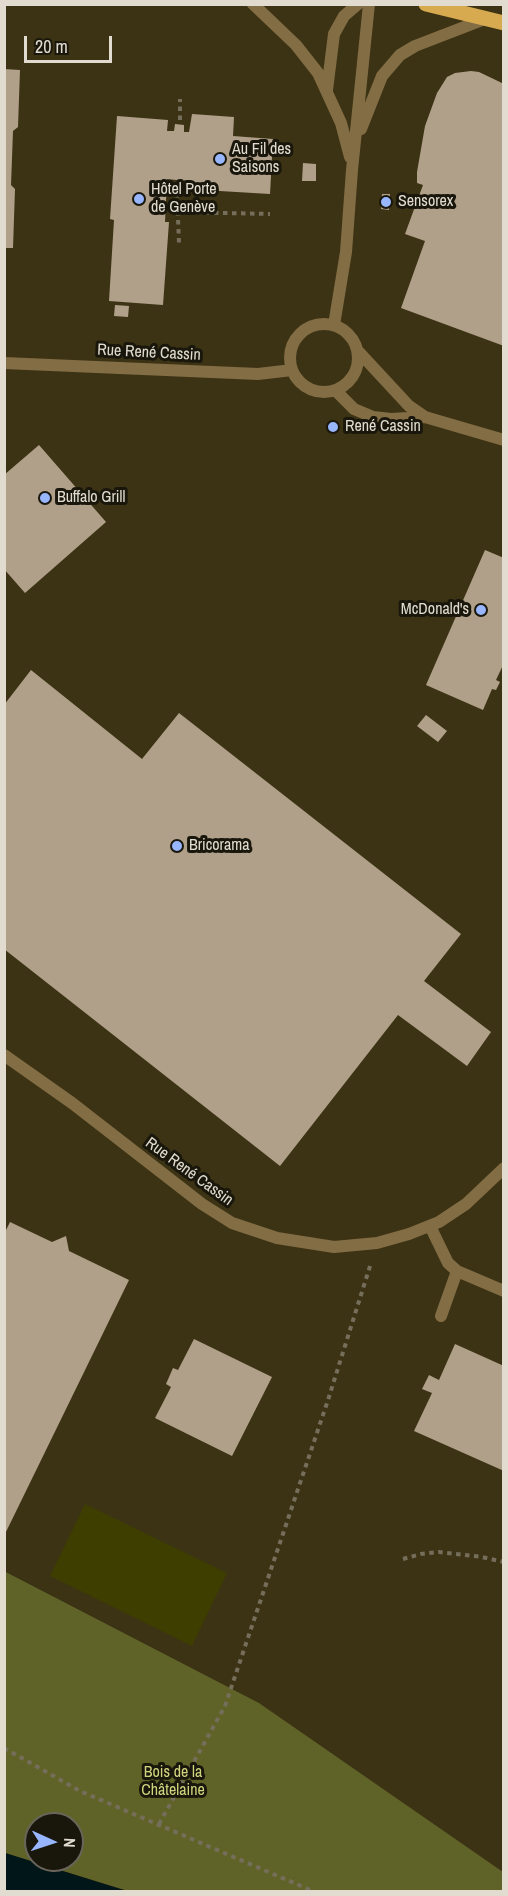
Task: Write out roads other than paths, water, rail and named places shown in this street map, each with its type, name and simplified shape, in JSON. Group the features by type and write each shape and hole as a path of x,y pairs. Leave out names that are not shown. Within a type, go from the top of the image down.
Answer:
{"main road":[{"path":"426,4 504,23"}],"street":[{"path":"253,4 296,45 318,73 341,123 352,170"},
{"path":"327,90 334,34 344,16 358,4"},
{"path":"334,325 343,274 369,4"},
{"path":"355,144 382,76 400,55 415,46 485,19"},
{"path":"358,351 359,359 354,375 350,382 336,391 320,393 310,390 302,385 292,370 291,351 299,334 315,324 334,325 350,334 358,351 409,406 425,417 504,440"},
{"name":"Rue René Cassin","path":"4,363 258,374 292,370"},
{"path":"336,391 354,409 373,417 391,419 425,417"},
{"name":"Rue René Cassin","path":"4,1055 72,1103 171,1182 232,1223 276,1238 334,1247 377,1243 409,1234 439,1222 466,1204 504,1168"},
{"path":"429,1226 448,1263 458,1271 504,1291"},
{"path":"441,1316 458,1271"}],"place":[{"name":"Au Fil des Saisons","path":"220,159"},
{"name":"Hôtel Porte de Genève","path":"139,199"},
{"name":"Sensorex","path":"386,202"},
{"name":"René Cassin","path":"333,427"},
{"name":"Buffalo Grill","path":"45,498"},
{"name":"McDonald's","path":"481,610"},
{"name":"Bricorama","path":"177,846"}],"park label":[{"name":"Bois de la Châtelaine","path":"173,1782"}]}
